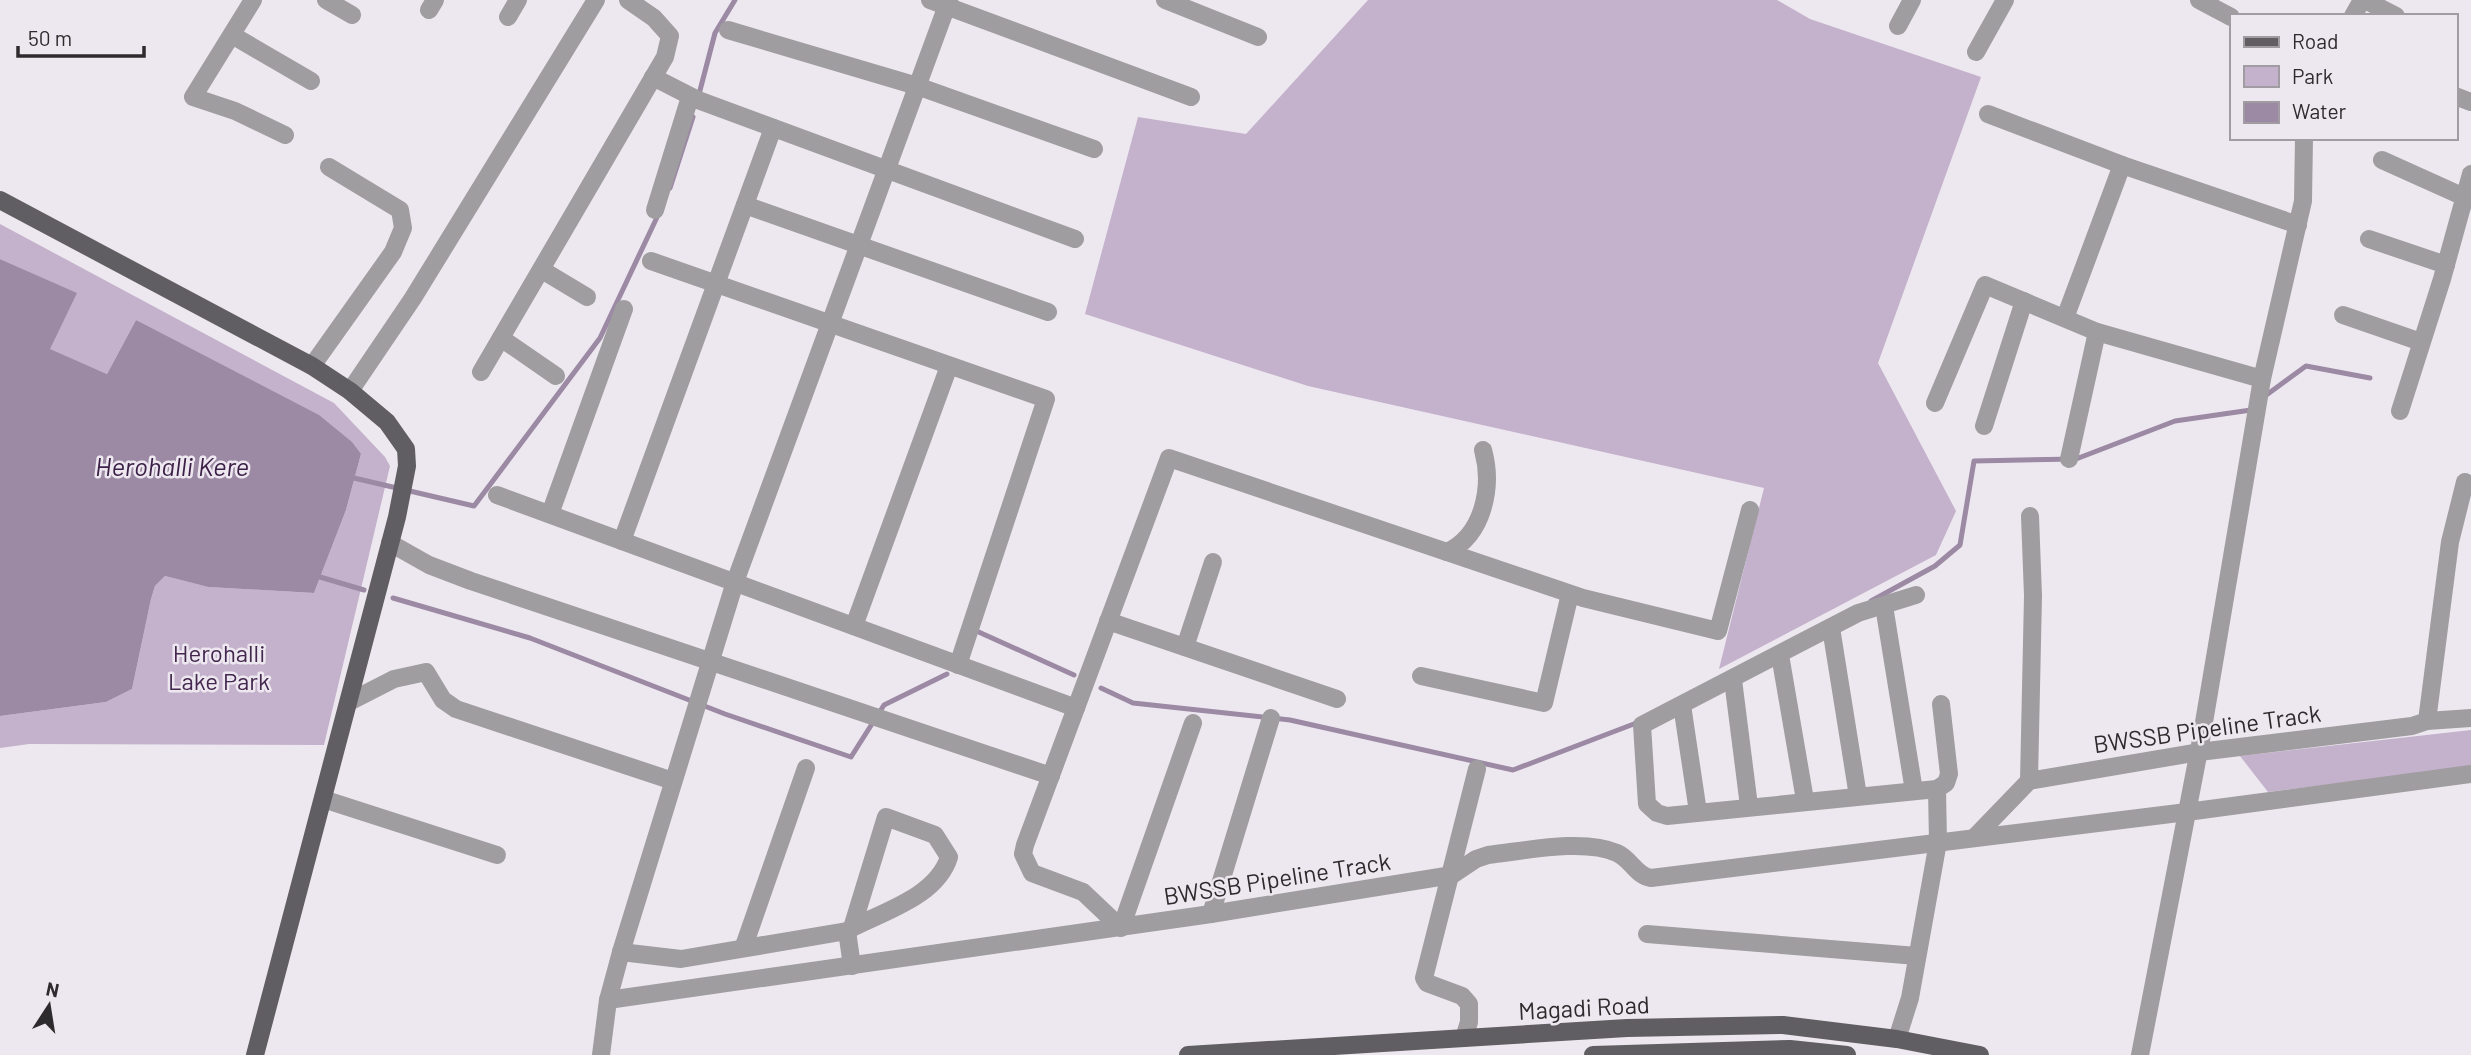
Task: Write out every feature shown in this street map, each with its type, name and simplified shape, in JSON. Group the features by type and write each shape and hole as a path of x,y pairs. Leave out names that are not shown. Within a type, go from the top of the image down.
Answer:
{"main road":[{"path":"0,200 312,366 350,391 395,430 406,449 407,466 397,517 256,1055"},
{"name":"Magadi Road","path":"1188,1055 1627,1028 1783,1025 1897,1038 1980,1055"},
{"name":"Magadi Road","path":"1593,1055 1790,1049 1847,1055"}],"street":[{"path":"253,0 193,97 235,111 285,135"},
{"path":"326,0 352,15"},
{"path":"508,16 518,0"},
{"path":"350,391 413,298 596,0"},
{"path":"481,372 665,57 670,36 654,19 628,0"},
{"path":"1165,0 1258,37"},
{"path":"1898,26 1912,0"},
{"path":"1976,52 2005,0"},
{"path":"2199,0 2230,16"},
{"path":"2364,0 2392,14"},
{"path":"601,1055 608,1000 621,952 709,659 734,582 917,86 942,2 1191,97"},
{"path":"728,30 917,86 1094,149"},
{"path":"232,34 311,81"},
{"path":"653,77 693,98 1075,239"},
{"path":"655,210 693,98"},
{"path":"1988,114 2122,165 2298,225"},
{"path":"622,541 774,128"},
{"path":"2140,1055 2199,752 2261,386 2298,225 2306,180 2304,140"},
{"path":"2382,160 2467,198"},
{"path":"2065,318 2122,165"},
{"path":"312,366 393,252 403,228 400,210 329,167"},
{"path":"2400,411 2467,198 2471,174"},
{"path":"745,205 1048,313"},
{"path":"2369,239 2446,265"},
{"path":"651,261 1046,400 958,665"},
{"path":"542,270 587,297"},
{"path":"1935,403 1985,285 2097,332 2261,386"},
{"path":"1984,426 2024,300"},
{"path":"550,514 624,309"},
{"path":"2343,315 2421,342"},
{"path":"2069,459 2097,332"},
{"path":"501,338 556,376"},
{"path":"854,626 949,366"},
{"path":"1447,552 1464,544 1484,505 1488,483 1483,450"},
{"path":"1193,723 1121,928 1083,892 1032,873 1026,866 1025,845 1169,458 1570,594 1718,631 1750,510"},
{"path":"2427,721 2450,542 2465,482"},
{"path":"497,495 1076,708"},
{"path":"1974,838 2029,781 2033,596 2030,516"},
{"path":"390,543 429,565 471,581 1051,776"},
{"path":"1185,647 1213,562"},
{"path":"1421,676 1544,703 1570,594"},
{"path":"1916,595 1858,613 1642,725 1647,804 1657,813 1667,816 1805,800 1937,789 1945,783 1949,774 1941,704"},
{"path":"1884,606 1914,791"},
{"path":"1108,621 1337,699"},
{"path":"1831,628 1858,796"},
{"path":"1780,655 1805,800"},
{"path":"349,702 394,679 426,672 443,700 456,709 673,781"},
{"path":"1732,680 1749,806"},
{"path":"1682,705 1698,812"},
{"path":"1211,914 1272,718"},
{"name":"BWSSB Pipeline Track","path":"2029,781 2199,752 2412,726 2427,721 2471,718"},
{"path":"744,946 806,768"},
{"path":"1464,1038 1469,1022 1469,1004 1462,996 1427,983 1424,978 1477,769"},
{"name":"BWSSB Pipeline Track","path":"608,1000 1121,928 1452,875 1488,855 1598,847 1620,854 1643,877 1651,878 2187,813 2471,774"},
{"path":"1897,1038 1917,956 1938,842 1937,789"},
{"path":"323,799 497,855"},
{"path":"621,952 681,959 850,929 922,892 939,877 949,857 935,835 886,817 850,929 852,967"},
{"path":"1647,934 1917,956"},
{"path":"681,959 687,991"}],"green space":[{"path":"1368,0 1777,0 1810,19 1981,77 1878,363 1956,511 1936,555 1719,669 1764,488 1308,386 1085,314 1138,117 1246,134"},
{"name":"Herohalli Lake Park","path":"0,224 334,403 385,457 390,466 324,745 29,744 0,748 0,716 106,702 132,689 151,599 155,586 165,576 208,587 314,593 346,510 361,454 136,320 107,374 49,349 76,293 0,259"},
{"path":"2471,730 2471,767 2268,792 2240,756"}],"water":[{"name":"Herohalli Kere","path":"0,259 77,293 50,349 107,374 136,320 319,415 352,442 361,454 346,510 314,593 208,587 165,576 155,586 151,599 132,689 106,702 0,716"}],"waterway":[{"path":"698,98 715,33 735,0"},
{"path":"670,188 693,117"},
{"path":"354,478 474,506 600,338 659,213"},
{"path":"2265,396 2306,366 2370,378"},
{"path":"1871,601 1935,566 1960,545 1974,461 2076,459 2175,421 2251,410"},
{"path":"320,577 364,590"},
{"path":"393,598 530,638 725,714 851,757 884,705 947,674"},
{"path":"972,629 1074,675"},
{"path":"1101,688 1133,703 1290,720 1513,770 1639,722"}]}
